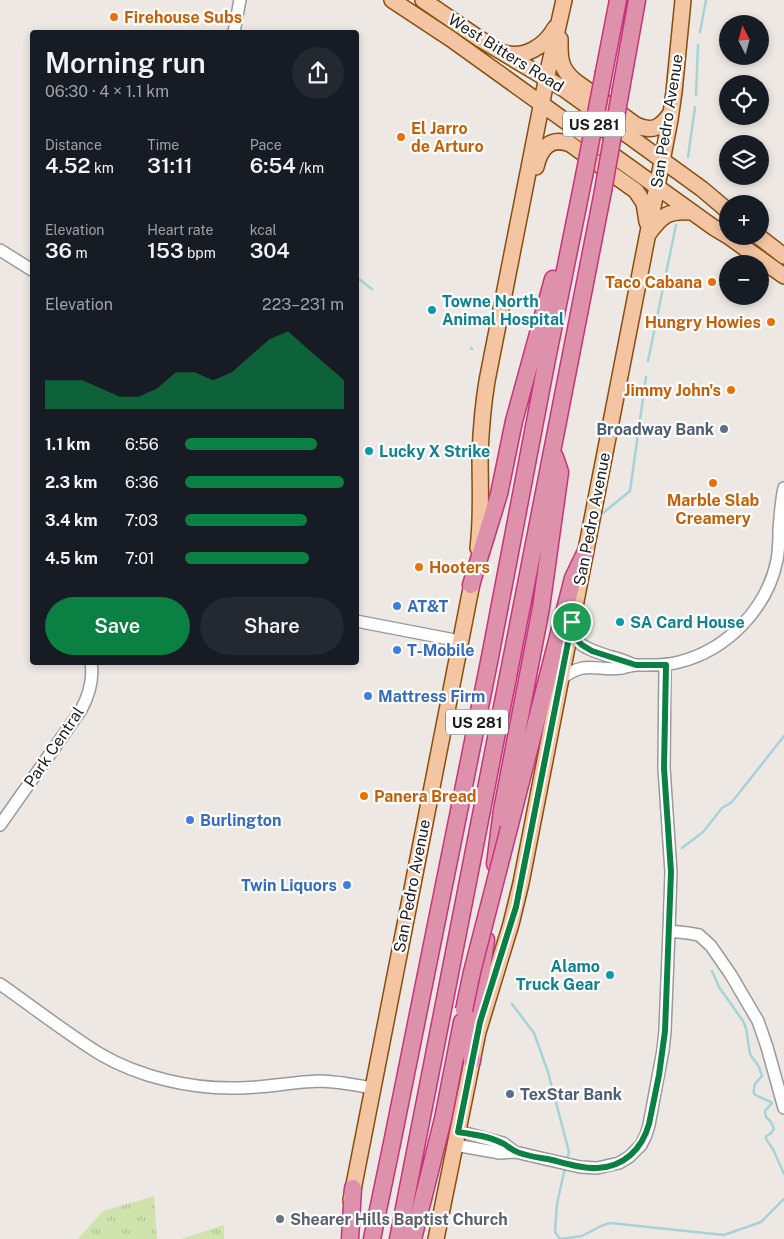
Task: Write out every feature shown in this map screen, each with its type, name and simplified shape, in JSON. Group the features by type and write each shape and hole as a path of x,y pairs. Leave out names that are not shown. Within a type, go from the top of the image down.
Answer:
{"highway":[{"name":"US 281","path":"372,1239 482,696 618,0"},
{"name":"US 281","path":"398,1239 603,191 637,0"},
{"path":"471,585 499,494 514,421 554,273 578,204"},
{"path":"472,1061 469,1041 482,967 500,820 541,608 550,549 560,472 553,450"},
{"path":"413,1239 443,1119 472,972 573,578 585,553"},
{"path":"350,1239 353,1188"}],"main road":[{"name":"West Bitters Road","path":"392,0 542,103 719,230"},
{"name":"West Bitters Road","path":"423,0 500,51 564,89 719,203"},
{"name":"San Pedro Avenue","path":"436,1239 480,1022 516,907 671,112 683,0"},
{"name":"San Pedro Avenue","path":"343,1239 471,585 480,525 481,425 485,390 562,6"},
{"path":"500,51 508,54 517,54 538,48 552,34 562,6"},
{"path":"562,6 562,64 565,71 571,77 639,126 657,127 663,123 671,112"},
{"path":"525,186 534,176 539,155 544,148 557,142 568,143 638,194 645,206 648,234"},
{"path":"648,234 665,215 676,212 692,212"},
{"path":"769,244 784,256"},
{"name":"West Bitters Road","path":"741,245 784,276"}],"street":[{"path":"234,30 240,0"},
{"path":"0,250 30,269"},
{"path":"560,679 584,667 619,668 636,665 666,665 680,662 704,654 728,639 748,619 763,596 781,558 779,528 784,488"},
{"path":"359,622 460,641"},
{"path":"572,622 572,633 584,647 636,665"},
{"name":"Park Central","path":"0,825 81,710 90,689 91,665"},
{"path":"457,1138 500,1153 515,1152 580,1167 597,1168 618,1163 629,1157 646,1135 665,1031 671,872 664,768 666,665"},
{"path":"669,931 699,935 711,946 731,975 758,1021 784,1108"},
{"path":"0,984 101,1054 127,1067 153,1076 179,1083 207,1087 235,1088 321,1081 372,1088"}],"green space":[{"path":"154,1196 157,1239 78,1239 103,1211"},
{"path":"224,1225 224,1239 181,1239"}],"waterway":[{"path":"700,32 706,0"},
{"path":"696,95 698,45"},
{"path":"688,157 695,107"},
{"path":"648,361 676,225"},
{"path":"359,279 372,289"},
{"path":"603,513 630,491 646,377"},
{"path":"682,848 703,832 722,808 732,802 784,736"},
{"path":"712,971 719,987 746,1028 750,1054 759,1067 762,1076 755,1085 754,1094 772,1103 765,1111 766,1117 774,1129 766,1136 766,1139 773,1149 784,1174"},
{"path":"512,1004 534,1033 548,1072 569,1152 567,1160"},
{"path":"565,1168 557,1204 555,1232 560,1239 582,1236 610,1223 724,1235 761,1222 784,1199"}],"place":[{"name":"Firehouse Subs","path":"114,17"},
{"name":"El Jarro de Arturo","path":"401,137"},
{"name":"Taco Cabana","path":"712,282"},
{"name":"Towne North Animal Hospital","path":"432,310"},
{"name":"Hungry Howies","path":"771,322"},
{"name":"Jimmy John's","path":"731,390"},
{"name":"Broadway Bank","path":"724,429"},
{"name":"Lucky X Strike","path":"369,451"},
{"name":"Marble Slab Creamery","path":"713,483"},
{"name":"Hooters","path":"419,567"},
{"name":"AT&T","path":"397,606"},
{"name":"SA Card House","path":"620,622"},
{"name":"T-Mobile","path":"397,650"},
{"name":"Mattress Firm","path":"368,696"},
{"name":"Panera Bread","path":"364,796"},
{"name":"Burlington","path":"190,820"},
{"name":"Twin Liquors","path":"347,885"},
{"name":"Alamo Truck Gear","path":"610,975"},
{"name":"TexStar Bank","path":"510,1094"},
{"name":"Shearer Hills Baptist Church","path":"280,1219"}],"route":[{"path":"572,622 572,633 575,638 592,651 636,665 666,665 664,768 671,872 663,1050 646,1135 629,1157 618,1163 597,1168 580,1167 515,1152 503,1143 458,1132 480,1022 516,907 572,622"}]}
